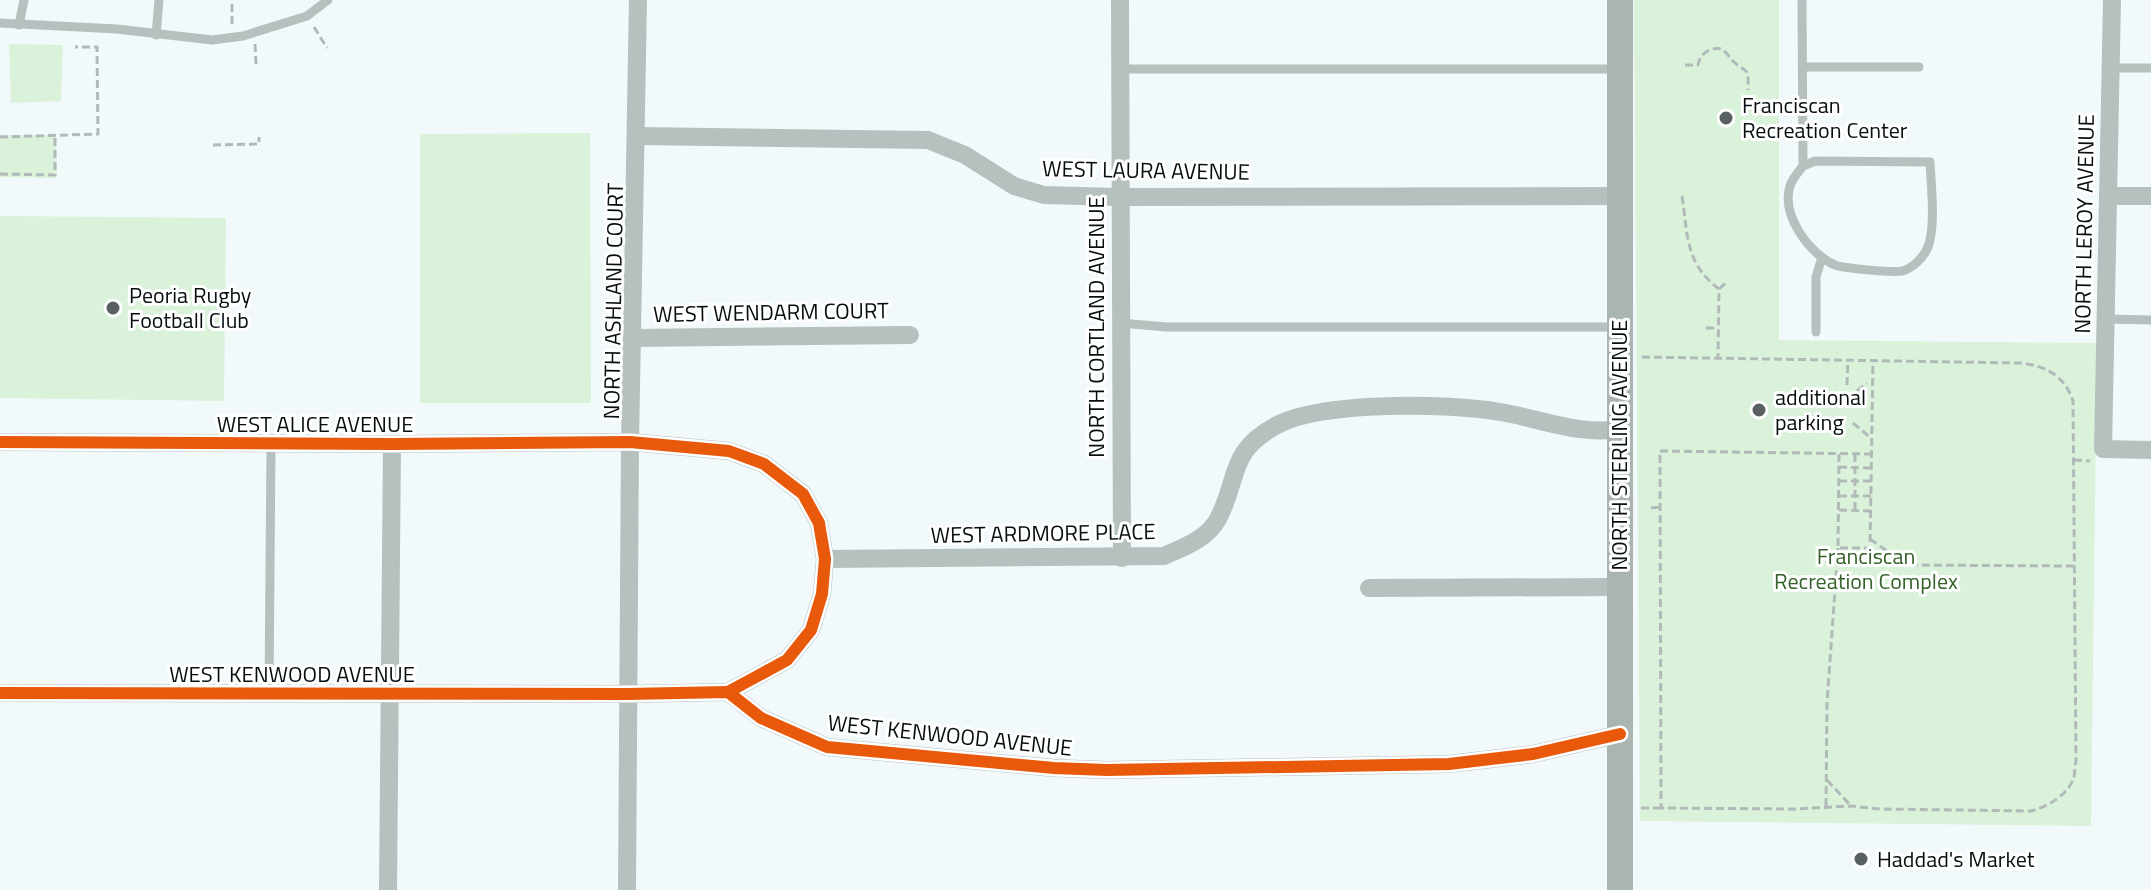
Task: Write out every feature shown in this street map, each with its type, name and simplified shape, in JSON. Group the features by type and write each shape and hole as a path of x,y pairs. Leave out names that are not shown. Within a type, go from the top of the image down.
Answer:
{"street":[{"name":"NORTH ASHLAND COURT","path":"627,890 630,442 638,0"},
{"name":"NORTH CORTLAND AVENUE","path":"1120,0 1122,558"},
{"name":"NORTH STERLING AVENUE","path":"1620,0 1620,890"},
{"name":"NORTH LEROY AVENUE","path":"2099,455 2106,319 2112,0"},
{"name":"WEST LAURA AVENUE","path":"637,136 928,140 965,155 1014,186 1044,195 1618,196"},
{"path":"2108,196 2151,196"},
{"name":"WEST WENDARM COURT","path":"633,338 910,335"},
{"name":"WEST ARDMORE PLACE","path":"825,559 1164,556 1197,541 1217,521 1240,456 1259,437 1281,423 1326,412 1405,405 1497,411 1599,432 1619,429"},
{"name":"WEST ALICE AVENUE","path":"0,442 630,442 729,451 764,464 803,494 819,523 825,559 822,594 811,630 787,660 728,692"},
{"path":"388,890 392,444"},
{"path":"2099,455 2151,450"},
{"path":"1369,588 1620,587"},
{"name":"WEST KENWOOD AVENUE","path":"0,693 728,692 761,718 827,747 1107,770 1449,764 1533,754 1620,734"}],"lane":[{"path":"19,25 24,0"},
{"path":"156,35 159,0"},
{"path":"0,23 232,39 307,16 328,0"},
{"path":"1802,0 1803,166"},
{"path":"1803,67 1919,67"},
{"path":"2111,68 2151,68"},
{"path":"1120,69 1618,69"},
{"path":"1815,161 1930,162 1931,228 1927,249 1921,259 1902,271 1837,267 1822,257 1798,230 1789,214 1790,185 1803,166 1815,161"},
{"path":"1816,332 1816,277 1822,257"},
{"path":"2106,319 2151,320"},
{"path":"1120,323 1167,327 1619,327"},
{"path":"269,694 271,444"}],"path":[{"path":"232,0 232,39"},
{"path":"255,33 256,64"},
{"path":"0,137 98,134 97,47 75,47"},
{"path":"1685,65 1698,65 1700,57 1707,51 1722,49 1736,64 1746,68 1748,90"},
{"path":"0,174 55,175 55,137"},
{"path":"213,145 259,144 259,137"},
{"path":"1682,196 1695,265 1703,277 1719,289"},
{"path":"1718,357 1719,289 1728,281"},
{"path":"1706,328 1725,325"},
{"path":"1631,808 1794,809 1851,806 2031,811 2043,808 2058,797 2073,780 2076,760 2073,401 2063,383 2045,367 2021,363 1636,356"},
{"path":"1847,385 1848,359"},
{"path":"1838,548 1870,548 1873,359"},
{"path":"1857,391 1867,383"},
{"path":"1853,423 1872,439"},
{"path":"1661,808 1660,451 1872,454"},
{"path":"1826,806 1827,703 1838,548 1839,454"},
{"path":"1855,454 1855,511"},
{"path":"2074,460 2099,455"},
{"path":"1839,467 1872,468"},
{"path":"1839,481 1871,481"},
{"path":"1839,496 1871,496"},
{"path":"1651,508 1660,507"},
{"path":"1839,510 1871,511"},
{"path":"1870,539 1907,565 2075,566"},
{"path":"1827,780 1851,806"}],"green space":[{"name":"Franciscan Recreation Complex","path":"1634,0 1779,0 1779,340 2097,343 2091,826 1640,821"},
{"path":"9,44 63,45 61,101 11,103"},
{"path":"590,133 591,403 420,403 420,134"},
{"path":"0,135 56,135 57,178 0,177"},
{"name":"Peoria Rugby Football Club","path":"0,216 226,218 224,401 0,398"}],"cycle path":[{"path":"0,442 630,442 729,451 764,464 803,494 819,523 825,559 822,594 811,630 787,660 728,692"},
{"path":"0,693 728,692 761,718 827,747 1107,770 1449,764 1533,754 1620,734"}],"place":[{"name":"Franciscan Recreation Center","path":"1726,118"},
{"name":"Peoria Rugby Football Club","path":"113,308"},
{"name":"additional parking","path":"1759,410"},
{"name":"Haddad's Market","path":"1861,859"}]}
